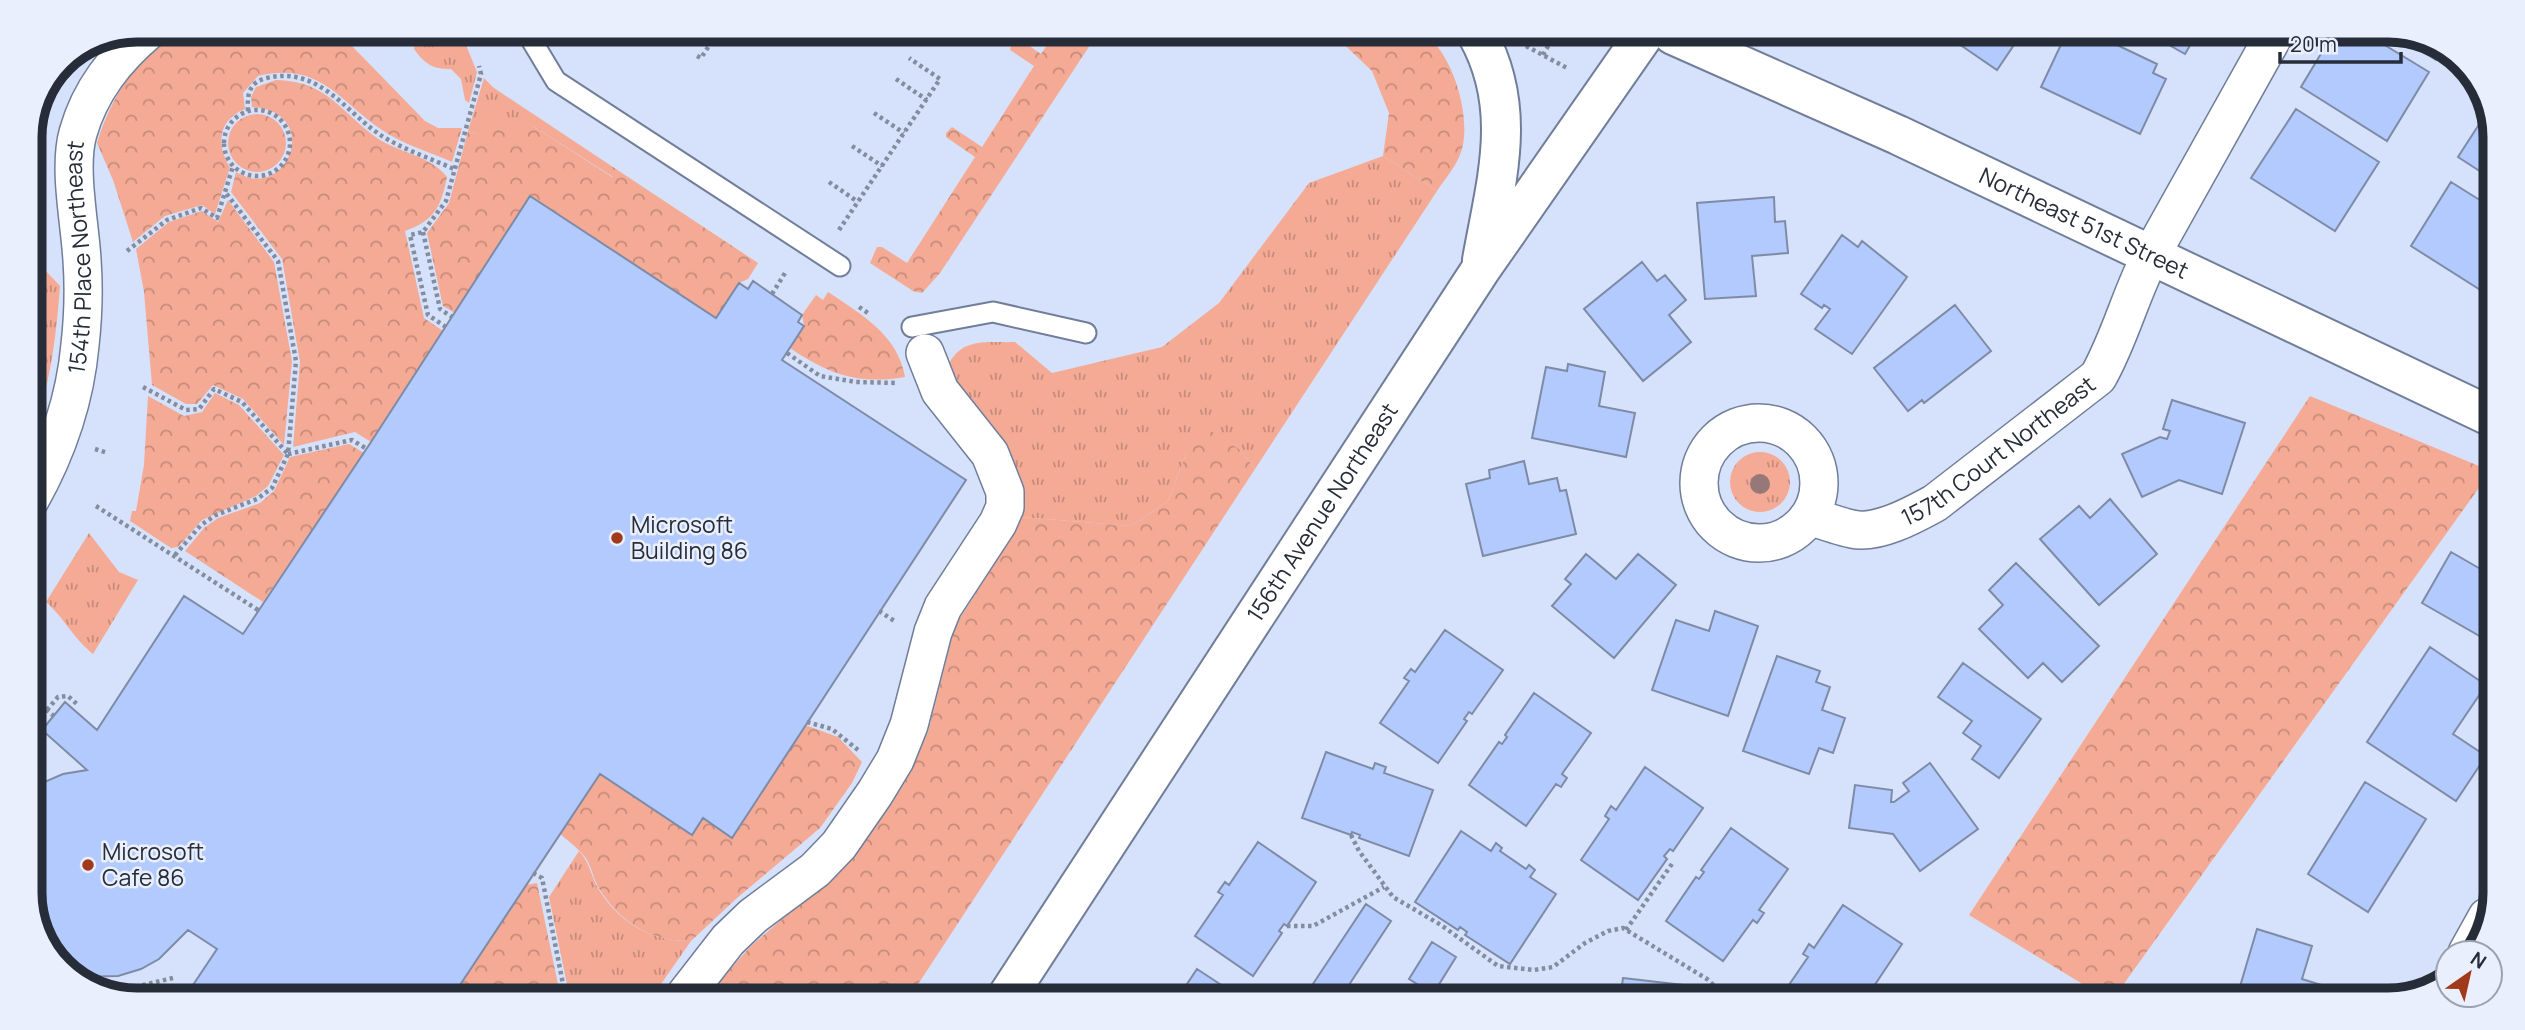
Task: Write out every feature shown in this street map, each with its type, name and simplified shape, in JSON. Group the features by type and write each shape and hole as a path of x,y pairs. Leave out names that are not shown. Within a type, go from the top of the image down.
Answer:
{"main road":[{"path":"1480,42 1497,80 1503,119 1501,153 1480,269"},
{"name":"156th Avenue Northeast","path":"1012,988 1480,269 1639,42"},
{"name":"Northeast 51st Street","path":"1689,42 1886,130 2483,413"}],"street":[{"name":"154th Place Northeast","path":"42,474 68,417 80,346 83,264 76,176 77,136 101,81 120,55 135,42"},
{"name":"157th Court Northeast","path":"1810,516 1855,530 1882,526 1935,503 2098,377 2113,350 2136,284 2270,42"},
{"path":"691,988 729,940 753,916 815,870 839,845 876,793 895,760 909,725 933,632 943,607 998,523 1005,507 1005,492 990,454 940,391 916,354"}],"lane":[{"path":"533,42 556,81 840,265"},
{"path":"916,354 993,312 1086,332"}],"path":[{"path":"697,56 701,58 711,42"},
{"path":"1550,42 1543,55 1567,68"},
{"path":"835,236 940,79 909,58"},
{"path":"446,327 428,315 410,234 423,232 446,201 481,74 480,66"},
{"path":"248,111 247,95 251,86 261,80 293,77 315,83 335,95 380,135 454,169"},
{"path":"896,79 927,100"},
{"path":"127,251 167,220 201,208 217,218 233,166 224,145 229,124 248,111 270,113 280,119 286,128 289,149 285,159 271,173 251,175 233,166"},
{"path":"874,113 904,133"},
{"path":"852,146 882,166"},
{"path":"829,182 858,202"},
{"path":"176,555 201,525 216,515 257,499 272,488 288,454 296,361 278,261 226,192"},
{"path":"423,232 440,309 452,317"},
{"path":"772,294 785,273"},
{"path":"859,307 868,313"},
{"path":"787,353 820,376 886,385 916,354"},
{"path":"143,387 186,410 199,409 214,389 242,402 288,454"},
{"path":"288,454 352,440 367,449"},
{"path":"96,506 258,610"},
{"path":"47,710 58,697 68,696 78,705"},
{"path":"42,706 54,716"},
{"path":"807,722 832,729 863,755"},
{"path":"1351,835 1393,897 1441,925 1498,966 1534,970 1553,967 1585,943 1608,931 1626,930 1707,979 1716,988"},
{"path":"1626,930 1674,861"},
{"path":"533,873 542,878 564,988"},
{"path":"1287,926 1313,926 1384,887"},
{"path":"133,988 173,978"}],"green space":[{"path":"166,42 350,42 425,121 438,128 462,128 452,162 390,135 327,86 313,79 297,74 279,73 258,76 243,93 245,109 230,119 222,133 222,150 230,167 215,214 202,205 165,216 133,242 113,180 97,143 119,91 154,51"},
{"path":"415,42 465,42 477,72 469,103 465,100 461,79 451,69 430,65 414,49"},
{"path":"1012,42 1024,42 1041,54 1049,42 1092,42 940,273 922,293 913,291 870,263 877,247 882,247 907,263 975,157 946,137 946,133 952,127 982,147 1034,66 1010,50"},
{"path":"1341,42 1433,42 1444,56 1462,103 1464,135 1458,160 1437,191 1383,156 1389,113 1372,71"},
{"path":"484,78 494,88 628,177 613,177 533,126 477,134 468,131"},
{"path":"276,80 309,86 321,92 377,138 432,164 447,177 435,212 423,223 405,231 424,318 443,331 371,442 355,432 293,447 300,362 282,259 231,192 236,172 254,179 270,176 282,167 290,153 292,138 287,123 274,112 252,107 251,97 256,87"},
{"path":"251,114 263,114 278,122 286,137 286,149 278,164 263,172 251,172 236,164 228,149 228,137 236,122"},
{"path":"484,125 533,126 612,177 628,177 758,263 748,279 739,283 716,318 530,196 455,313 443,306 427,233 449,203 468,131 477,134"},
{"path":"1383,156 1437,191 1255,469 1240,450 1186,454 1168,501 1131,526 1021,517 1022,488 1002,438 959,389 949,364 961,349 977,343 1015,342 1052,373 1162,347 1219,303 1309,183"},
{"path":"228,200 274,262 292,361 284,445 243,399 213,385 197,404 186,404 152,385 144,292 136,249 169,222 202,211 218,222"},
{"path":"42,267 60,286 51,366 42,404"},
{"path":"828,292 865,317 886,337 895,349 905,377 873,380 844,375 817,365 790,348 804,326 802,315 816,295 823,300"},
{"path":"215,393 239,405 284,455 268,486 256,496 202,520 178,547 171,548 130,521 132,511 136,511 144,465 148,396 184,416 202,412"},
{"path":"2310,396 2483,468 2483,482 2121,988 2089,988 1969,915"},
{"path":"1205,427 1240,450 1255,469 916,988 713,988 750,947 849,861 901,788 928,732 955,626 1013,535 1021,517 1131,526 1168,501 1186,454"},
{"path":"349,444 364,453 263,602 185,551 204,528 218,518 260,503 274,491 290,457"},
{"path":"1754,452 1766,452 1785,465 1790,482 1788,494 1777,507 1766,512 1754,512 1735,499 1730,488 1730,476 1743,457"},
{"path":"89,533 119,572 138,580 93,654 46,602"},
{"path":"805,725 838,737 862,762 852,783 820,828 691,941 663,938 628,921 608,902 584,856 559,833 600,774 691,835 703,818 733,838"},
{"path":"579,851 607,902 627,921 650,934 691,941 658,988 568,988 549,897"},
{"path":"537,883 559,988 458,988 525,885"}],"building":[{"path":"1956,42 2016,42 1997,70"},
{"path":"2062,42 2116,42 2115,44 2157,64 2153,73 2166,79 2140,134 2041,87"},
{"path":"2164,42 2192,42 2185,54"},
{"path":"2328,42 2380,42 2429,72 2387,141 2301,87"},
{"path":"2412,45 2436,55 2438,57 2436,60"},
{"path":"2296,109 2379,162 2335,231 2251,178"},
{"path":"2478,126 2483,129 2483,173 2458,157"},
{"path":"2451,182 2483,202 2483,292 2411,246"},
{"name":"Microsoft Building 86","path":"530,196 716,318 739,283 748,289 753,281 802,315 798,322 804,326 782,360 966,480 732,838 703,818 692,835 600,774 458,988 198,988 193,985 217,949 188,930 159,959 141,969 118,976 92,977 70,960 55,941 49,930 42,900 42,783 63,774 87,770 42,730 65,702 97,730 184,596 243,634"},
{"path":"1774,197 1775,222 1785,221 1788,253 1752,256 1756,296 1705,299 1697,203"},
{"path":"1842,235 1858,247 1862,241 1907,277 1852,354 1815,329 1830,309 1824,305 1822,308 1801,294"},
{"path":"1642,262 1657,281 1665,275 1686,300 1669,315 1691,342 1643,381 1584,309"},
{"path":"1955,305 1991,351 1924,403 1922,400 1908,411 1874,368"},
{"path":"1568,364 1605,372 1599,406 1635,413 1626,457 1532,438 1546,367 1567,371"},
{"path":"2172,400 2245,423 2222,494 2179,480 2142,497 2122,454 2160,437 2167,439 2170,431 2163,429"},
{"path":"1524,461 1529,484 1557,478 1560,491 1566,490 1576,534 1483,556 1466,484 1490,478 1489,470"},
{"path":"2110,499 2157,554 2099,605 2040,539 2079,506 2090,518"},
{"path":"2451,552 2483,570 2483,638 2422,603"},
{"path":"1586,554 1616,579 1638,554 1676,585 1614,658 1552,606 1571,584 1565,579"},
{"path":"2016,563 2099,646 2062,682 2043,663 2028,678 1979,629 2003,605 1989,590"},
{"path":"1715,611 1758,626 1728,716 1652,690 1676,620 1709,631"},
{"path":"1445,630 1503,670 1472,714 1469,712 1464,719 1467,721 1438,763 1380,723 1409,681 1404,678 1411,669 1415,672"},
{"path":"2430,647 2483,683 2483,689 2453,734 2483,754 2483,760 2456,801 2367,742"},
{"path":"1777,656 1820,671 1816,682 1830,687 1822,710 1845,718 1833,753 1819,748 1809,774 1743,751"},
{"path":"1963,663 2041,719 1999,778 1972,759 1981,746 1963,733 1972,721 1938,697"},
{"path":"1534,693 1591,733 1562,774 1567,778 1561,787 1556,784 1526,826 1469,785 1499,742 1502,744 1507,737 1505,735"},
{"path":"1326,752 1373,769 1375,763 1386,767 1384,773 1433,790 1409,856 1359,838 1360,835 1352,832 1351,835 1302,818"},
{"path":"1930,763 1978,829 1920,871 1893,834 1849,828 1855,785 1892,790 1891,802 1894,802 1909,791 1903,783"},
{"path":"1645,767 1703,808 1673,851 1670,849 1664,856 1667,859 1638,900 1581,860 1609,819 1605,816 1611,806 1616,810"},
{"path":"2365,782 2426,819 2368,912 2308,874"},
{"path":"1731,828 1788,869 1759,910 1764,913 1757,923 1753,920 1723,961 1666,921 1696,877 1699,879 1704,872 1701,870"},
{"path":"1461,831 1491,851 1496,843 1502,848 1500,851 1526,869 1529,865 1535,870 1530,877 1556,894 1510,964 1465,935 1467,932 1460,927 1458,930 1415,902"},
{"path":"1258,842 1316,882 1287,926 1284,924 1279,931 1282,933 1253,976 1195,936 1223,895 1218,892 1225,882 1229,885"},
{"path":"1366,904 1391,921 1347,988 1310,988"},
{"path":"1843,905 1902,944 1873,988 1787,988 1808,957 1803,954 1809,944 1814,948"},
{"path":"2257,929 2312,946 2302,979 2331,988 2240,988"},
{"path":"1432,942 1456,957 1437,988 1423,988 1409,979"},
{"path":"1197,969 1226,988 1184,988"},
{"path":"1623,978 1700,987 1700,988 1622,988"}],"place":[{"name":"Microsoft Building 86","path":"617,538"},
{"name":"Microsoft Cafe 86","path":"88,865"}]}
